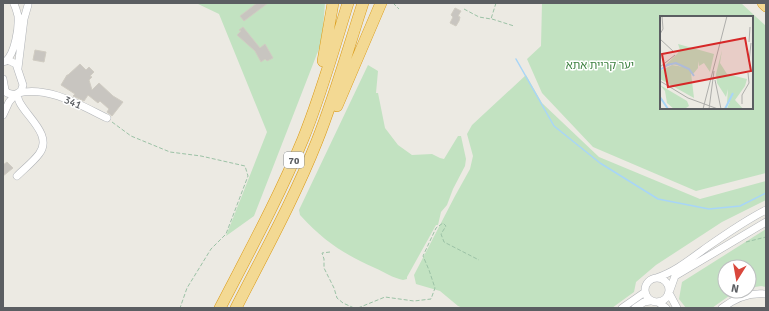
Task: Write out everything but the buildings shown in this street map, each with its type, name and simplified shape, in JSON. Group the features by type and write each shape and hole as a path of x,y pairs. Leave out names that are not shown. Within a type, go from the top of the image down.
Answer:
{"highway":[{"path":"294,160 317,88 333,3"},
{"name":"70","path":"220,308 294,160 316,104 348,3"},
{"name":"70","path":"236,308 307,166 324,122 363,3"},
{"path":"286,210 338,104 381,3"},
{"path":"763,3 766,6"}],"street":[{"path":"14,4 21,7 30,4"},
{"path":"4,62 13,50 18,21 18,14 14,4"},
{"path":"3,115 9,102 23,87 18,68 24,19 30,4"},
{"path":"4,62 14,62 18,68"},
{"path":"3,79 3,97"},
{"path":"21,81 29,88 37,92"},
{"path":"4,88 7,93 17,94 37,92"},
{"name":"341","path":"37,92 70,100 107,118"},
{"path":"17,94 19,102 40,131 44,140 43,148 40,154 17,176"},
{"path":"666,308 647,298 645,292 648,282 680,266 737,227 766,210"},
{"path":"635,308 644,302 664,301 667,298 675,276 766,222"},
{"path":"656,278 664,280 667,283 669,292 677,308"},
{"path":"622,308 645,292"},
{"path":"722,308 732,301 747,295 755,293 766,294"},
{"path":"732,301 737,308"}],"path":[{"path":"393,3 399,9"},
{"path":"491,19 496,3"},
{"path":"464,9 479,17 514,26"},
{"path":"107,118 131,136 170,152 201,156 245,166 248,176 226,234 211,249 187,288 180,308"},
{"path":"358,308 385,297 414,301 432,299 435,288 423,256 436,228 443,223 446,226 442,234 444,242 479,260"},
{"path":"330,252 322,253 324,268 329,276 337,298 343,303 354,308"}],"green space":[{"path":"196,3 325,3 322,41 254,216 226,236 267,132 219,14"},
{"name":"יער קריית אתא","path":"542,3 741,3 766,26 766,173 696,191 593,147 542,93 527,59 541,46"},
{"path":"368,65 378,71 376,93 378,93 385,128 398,145 412,155 432,154 444,159 458,136 461,136 466,159 465,166 453,189 447,205 441,212 438,225 436,225 407,279 403,280 363,263 334,246 300,215 299,210"},
{"path":"526,75 542,103 599,157 700,199 766,181 766,200 722,222 656,265 636,282 634,292 612,308 463,308 458,306 440,291 416,284 414,275 470,169 473,156 467,134 472,125"},
{"path":"766,229 766,287 757,287 757,259 718,259"},
{"path":"717,260 717,299 725,299 712,308 686,308 679,299 682,282"}],"waterway":[{"path":"516,59 554,126 600,163 658,199 709,209 740,206 766,193"}]}
